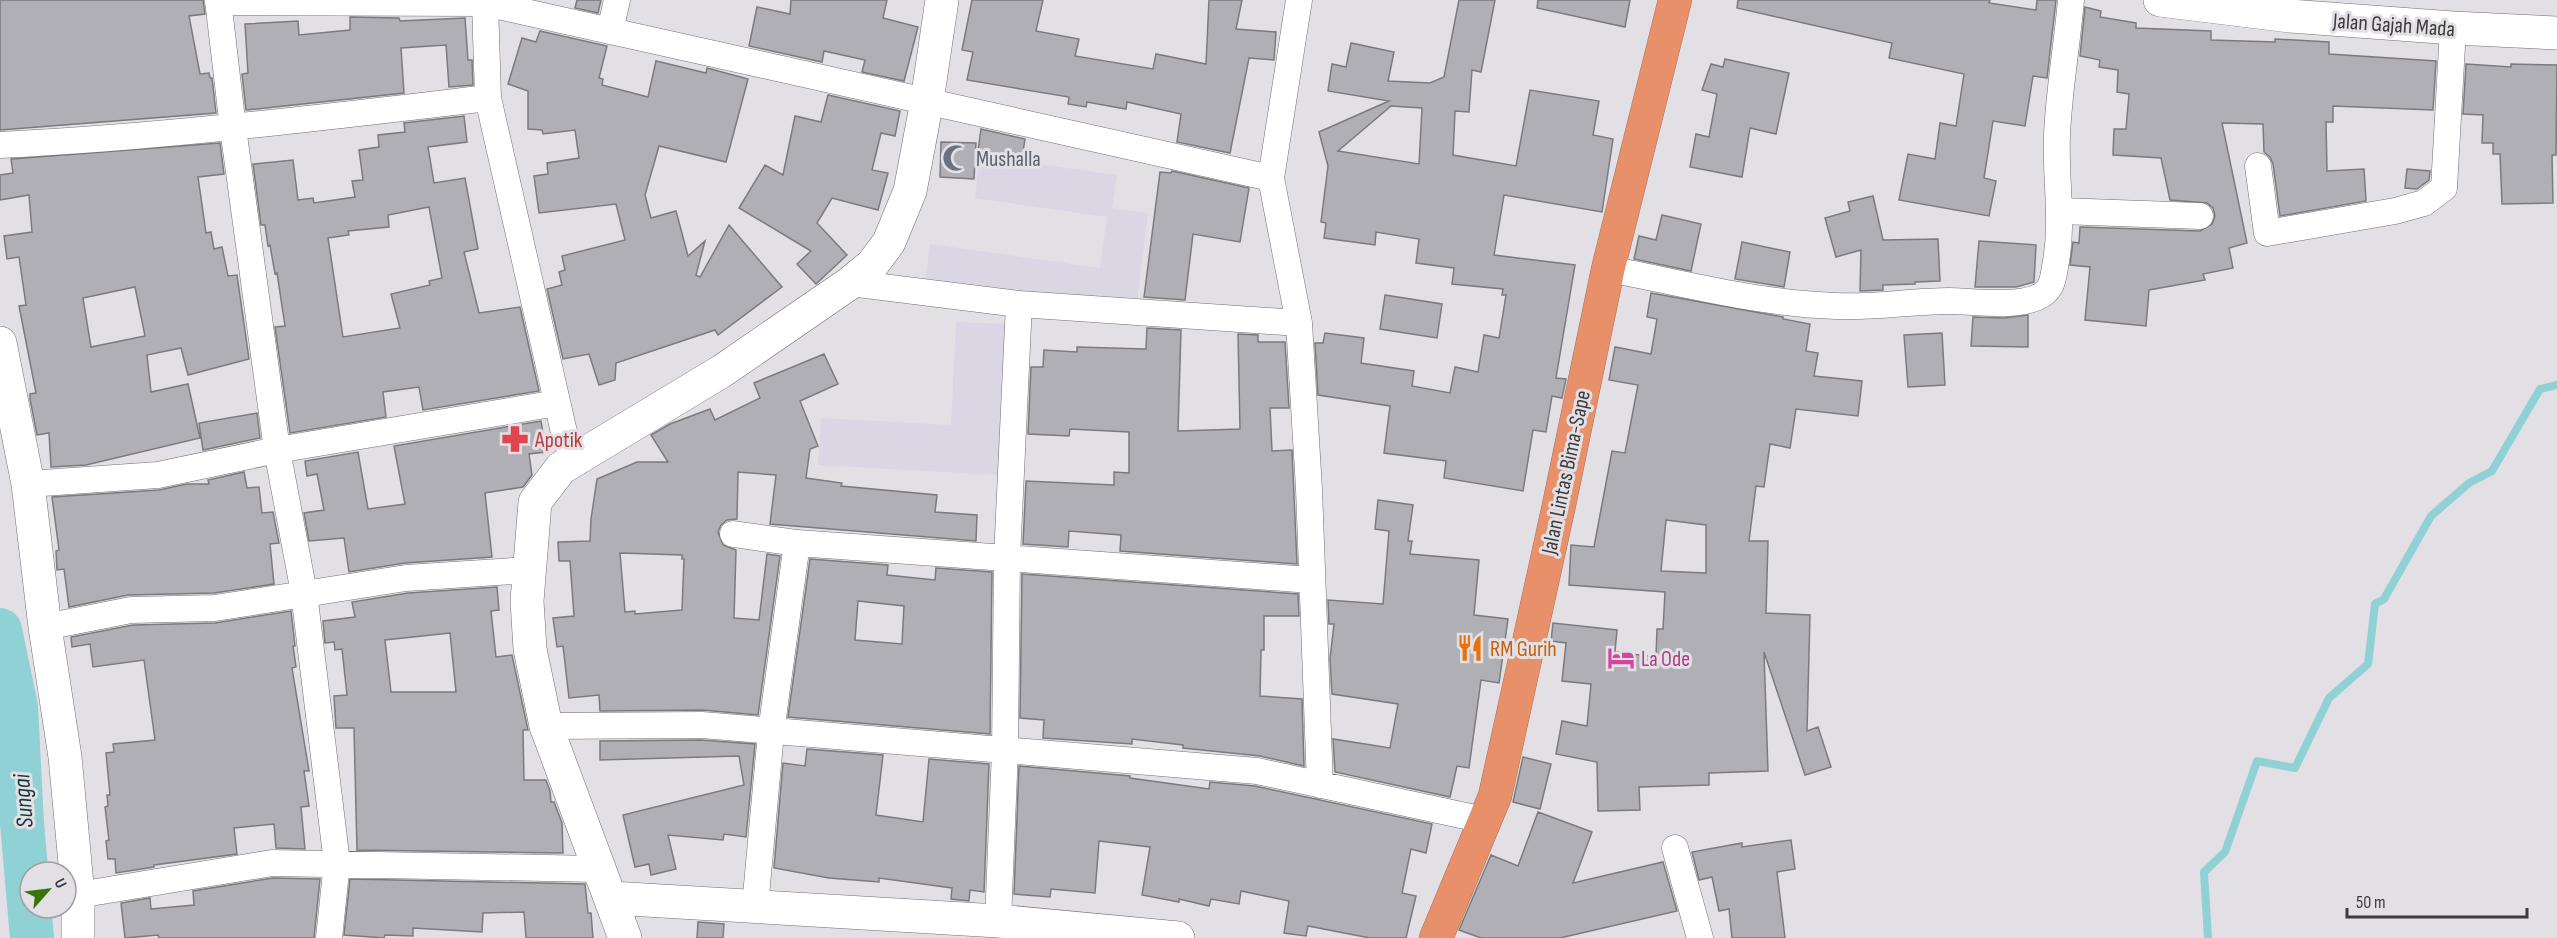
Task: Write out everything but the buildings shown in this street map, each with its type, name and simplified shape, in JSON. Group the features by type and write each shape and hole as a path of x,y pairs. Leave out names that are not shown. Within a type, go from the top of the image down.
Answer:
{"highway":[{"name":"Jalan Lintas Bima-Sape","path":"1436,938 1495,796 1608,269 1675,0"}],"street":[{"path":"610,31 617,0"},
{"path":"625,938 611,898 597,869 546,726 530,649 527,601 535,502 561,468 722,371 850,283 872,265 889,242 910,191 927,101 942,0"},
{"path":"1299,0 1271,178 1299,323 1320,785"},
{"path":"1608,269 1785,302 1837,307 1947,301 2032,301 2041,297 2053,279 2058,254 2060,211 2056,136 2071,0"},
{"name":"Jalan Gajah Mada","path":"2160,0 2290,16 2557,33"},
{"path":"329,938 337,863 304,593 277,450 218,1 485,3 1271,178"},
{"path":"485,3 488,98 557,403 573,461"},
{"path":"2258,166 2267,233 2395,211 2424,203 2444,188 2453,28"},
{"path":"0,145 233,128 488,98"},
{"path":"2060,211 2200,216"},
{"path":"850,283 1019,304 1299,323"},
{"path":"998,921 1005,750 1007,557 1019,304"},
{"path":"0,343 28,484 45,627 65,757 75,860"},
{"path":"28,484 158,475 277,450 557,403"},
{"path":"733,534 797,543 1007,557 1147,570 1311,580"},
{"path":"755,907 771,732 797,543"},
{"path":"45,627 131,610 215,608 406,578 529,570"},
{"path":"546,726 702,725 1257,771 1484,820"},
{"path":"1675,849 1700,938"},
{"path":"78,895 272,863 597,869"},
{"path":"611,898 755,907 965,929 998,921 1178,938"},
{"path":"78,920 78,938"}],"shaded area":[{"path":"980,156 1117,175 1112,208 1148,213 1136,310 925,281 930,244 1100,268 1107,217 975,198"},
{"path":"956,322 1006,324 998,475 818,465 821,418 951,425"}],"waterway":[{"path":"2208,938 2204,872 2225,852 2257,761 2295,768 2329,698 2368,664 2375,604 2384,599 2431,516 2469,483 2492,471 2540,389 2557,385"},
{"name":"Sungai","path":"0,630 16,707 22,823 32,938"}],"place":[{"name":"Mushalla","path":"956,158"},
{"name":"Apotik","path":"515,439"},
{"name":"RM Gurih","path":"1470,648"},
{"name":"La Ode","path":"1621,658"}]}
